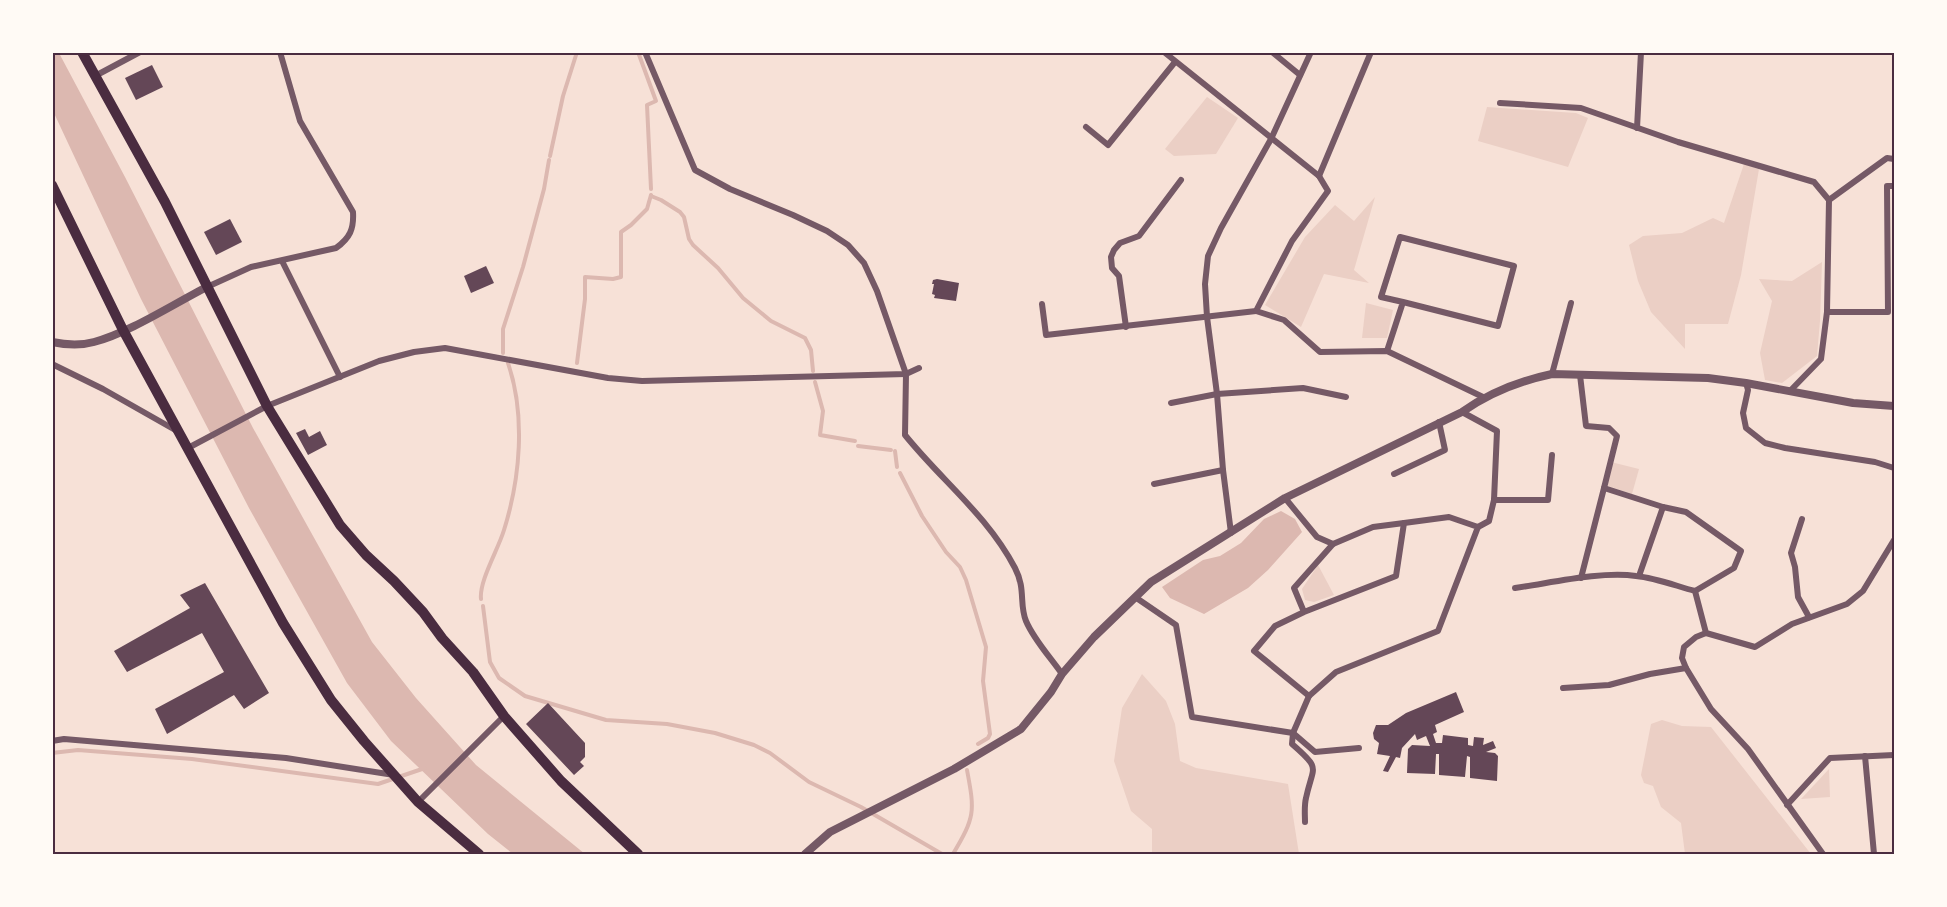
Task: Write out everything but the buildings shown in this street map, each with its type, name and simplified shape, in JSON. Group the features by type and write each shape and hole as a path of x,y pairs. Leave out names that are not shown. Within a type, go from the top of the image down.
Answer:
{"main road":[{"path":"82,52 165,202 203,289 263,409 340,525 366,555 423,612 442,638 473,672 504,716 561,781 638,855"},
{"path":"52,185 123,330 283,623 331,700 394,775 422,798 479,855"}],"street":[{"path":"95,76 140,52"},
{"path":"52,342 69,345 94,342 251,267 336,248 346,241 354,224 353,212 300,121 280,52"},
{"path":"645,52 695,170 730,189 827,231 848,245 864,263 877,291 906,374 905,435 924,459 971,505 999,542 1020,578 1026,620 1062,674"},
{"path":"1164,52 1319,176 1328,191 1292,241 1256,311"},
{"path":"1272,52 1300,75"},
{"path":"1231,532 1222,470 1217,394 1207,317 1205,284 1208,256 1221,228 1271,139 1311,52"},
{"path":"1319,176 1371,52"},
{"path":"1637,128 1641,52"},
{"path":"1086,127 1108,145 1175,62"},
{"path":"1500,103 1581,108 1637,128 1814,182 1829,200 1827,312 1821,359 1790,391"},
{"path":"1829,200 1887,158 1894,159"},
{"path":"1126,327 1119,276 1112,267 1113,250 1120,243 1139,236 1180,180"},
{"path":"1827,312 1888,312 1891,286 1887,186 1894,186"},
{"path":"1400,237 1514,266 1498,326 1403,302 1381,297 1400,237"},
{"path":"282,261 340,377"},
{"path":"1387,351 1403,302"},
{"path":"1552,374 1571,303"},
{"path":"1042,304 1046,335 1256,311 1284,320 1320,352 1387,351 1484,397"},
{"path":"188,447 263,409 379,361 414,352 445,348 608,378 642,381 906,374 919,368"},
{"path":"52,364 103,389 180,432"},
{"path":"805,855 830,832 954,769 1021,729 1051,692 1062,674 1094,637 1150,582 1285,498 1461,412 1484,397 1530,379 1552,374 1708,378 1853,403 1894,406"},
{"path":"1580,375 1586,426 1609,429 1617,436 1581,579"},
{"path":"1746,383 1748,390 1743,413 1746,429 1765,443 1875,462 1894,468"},
{"path":"1171,403 1217,394 1303,388 1346,397"},
{"path":"1304,612 1294,588 1333,544 1373,527 1449,517 1478,526 1489,521 1494,500 1497,431 1461,412"},
{"path":"1394,474 1445,450 1439,422"},
{"path":"1494,500 1548,500 1552,455"},
{"path":"1154,484 1222,470"},
{"path":"1515,588 1624,575 1638,576 1695,591 1734,568 1742,551 1686,512 1662,507 1604,488"},
{"path":"1285,498 1317,537 1333,544"},
{"path":"1638,576 1662,507"},
{"path":"1802,519 1791,553 1798,597 1809,617"},
{"path":"1309,696 1254,651 1275,626 1304,612 1396,576 1404,523"},
{"path":"1305,822 1306,798 1314,776 1313,766 1292,744 1293,733 1309,696 1336,672 1438,631 1478,526"},
{"path":"1823,855 1748,749 1711,709 1686,668 1682,658 1684,646 1706,633 1755,647 1792,624 1847,604 1863,591 1894,540"},
{"path":"1695,591 1706,633"},
{"path":"1135,597 1176,625 1192,717 1293,733 1314,752 1359,748"},
{"path":"1563,688 1609,685 1650,674 1686,668"},
{"path":"422,798 504,716"},
{"path":"52,741 75,740 286,758 394,775"},
{"path":"1787,805 1830,758 1894,755"},
{"path":"1865,756 1874,855"}],"shaded area":[{"path":"52,53 59,53 253,428 372,642 416,698 476,765 585,854 513,854 488,834 391,741 347,683 249,508 141,299 53,111"},
{"path":"1207,97 1238,118 1216,154 1174,156 1165,149"},
{"path":"1487,107 1576,113 1588,118 1568,167 1478,141"},
{"path":"1744,164 1759,169 1741,275 1728,324 1685,324 1685,349 1651,312 1638,281 1629,245 1643,236 1682,233 1713,218 1724,223"},
{"path":"1375,197 1354,270 1369,283 1324,274 1301,327 1265,305 1305,237 1335,205 1354,221"},
{"path":"1822,262 1817,356 1782,383 1765,380 1760,353 1772,301 1759,279 1792,281"},
{"path":"1366,303 1393,310 1387,338 1362,338"},
{"path":"1611,462 1639,469 1632,494 1605,485"},
{"path":"1281,511 1295,519 1302,532 1268,570 1248,588 1204,614 1170,598 1162,587 1203,560 1220,556 1241,543 1264,519"},
{"path":"1318,565 1334,595 1314,602 1305,600 1302,589"},
{"path":"1142,674 1166,701 1175,724 1180,761 1196,768 1288,784 1299,854 1152,854 1152,829 1131,811 1114,761 1122,708"},
{"path":"1662,720 1682,726 1711,727 1811,854 1685,854 1681,823 1661,807 1653,786 1644,783 1641,775 1651,724"},
{"path":"1829,769 1830,797 1801,799"}],"waterway":[{"path":"550,156 563,96 577,52"},
{"path":"638,52 656,101 647,105 651,189"},
{"path":"503,353 503,329 523,267 544,189 549,160"},
{"path":"577,363 585,299 585,277 613,279 621,277 621,232 647,209 651,195"},
{"path":"651,196 680,212 684,217 689,239 693,245 718,268 743,298 771,321 805,338 811,350 813,371"},
{"path":"481,599 483,583 510,510 517,469 519,426 514,383 508,363"},
{"path":"815,382 823,411 820,435 855,441"},
{"path":"858,446 891,450"},
{"path":"895,451 897,467"},
{"path":"900,473 922,516 946,552 960,567 986,647 983,681 990,734 978,744"},
{"path":"483,606 490,662 499,678 525,696 606,720 667,724 715,733 754,745 770,753 809,782 861,807 942,854"},
{"path":"52,753 78,750 192,759 378,784 425,768"},
{"path":"953,854 966,831 971,814 972,805 967,770"}]}
